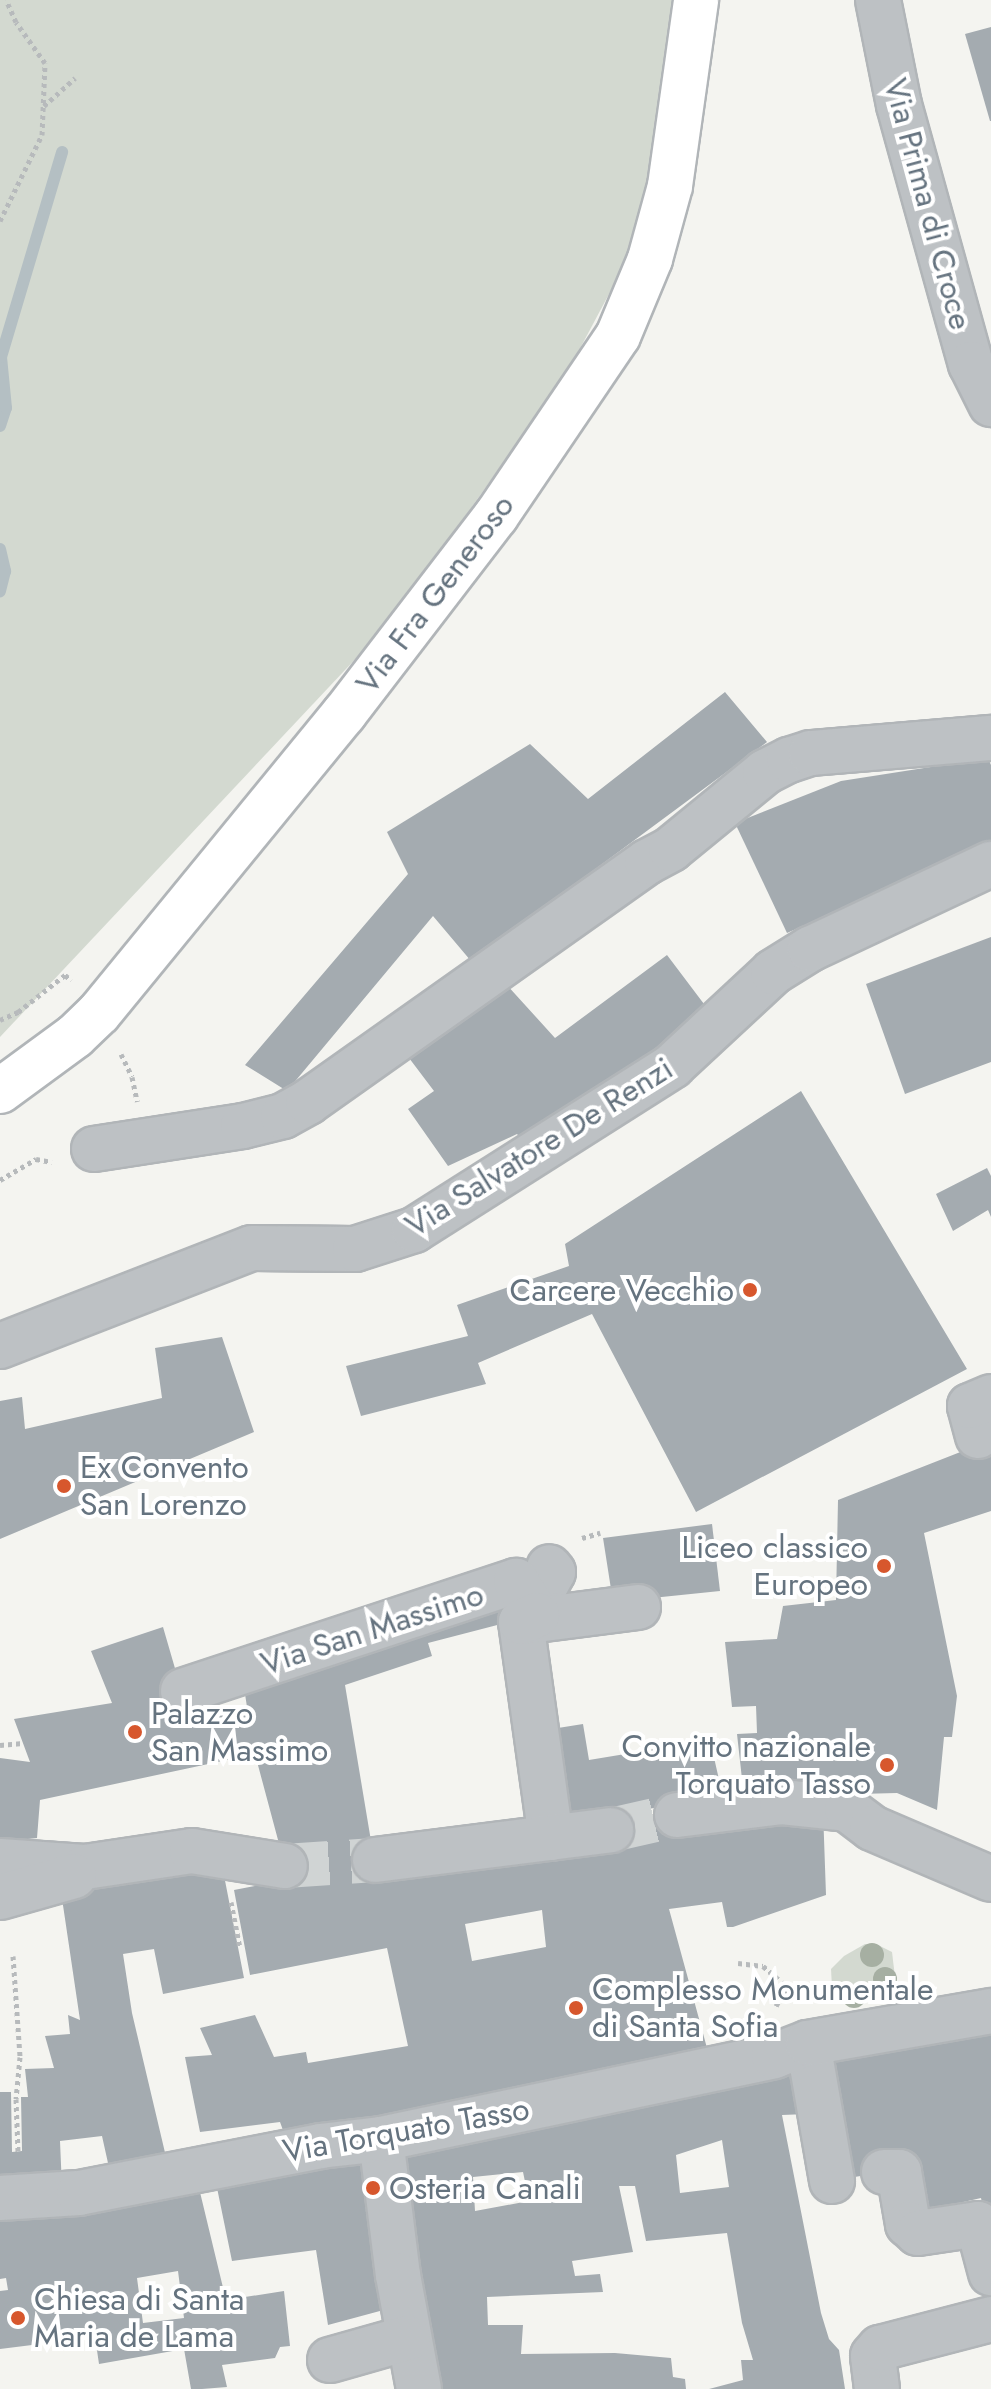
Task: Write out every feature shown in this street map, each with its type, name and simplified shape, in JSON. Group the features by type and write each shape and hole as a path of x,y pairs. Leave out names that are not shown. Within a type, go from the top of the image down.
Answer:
{"main road":[{"name":"Via Fra Generoso","path":"0,1091 75,1036 99,1013 334,726 496,516 618,336 650,259 670,186 696,0"}],"street":[{"name":"Via Prima di Croce","path":"878,0 899,105 971,364 991,404"},
{"path":"94,1149 216,1131 283,1116 671,849 765,772 789,760 811,753 991,738"},
{"path":"651,860 643,847 645,841 752,757"},
{"name":"Via Salvatore De Renzi","path":"0,1346 252,1248 355,1249 414,1230 672,1066 773,972 810,949 991,864"},
{"path":"530,1595 638,1607"},
{"name":"Via San Massimo","path":"183,1691 530,1595 551,1838"},
{"path":"677,1815 782,1802 847,1809 872,1828 991,1879"},
{"path":"375,1860 611,1830"},
{"path":"0,1861 85,1867 192,1851 285,1866"},
{"path":"0,1897 74,1876 85,1867"},
{"name":"Via Torquato Tasso","path":"0,2198 79,2193 320,2146 381,2139 757,2060 808,2043 991,2011"},
{"path":"808,2043 832,2181"},
{"path":"381,2139 408,2338 419,2389"},
{"path":"884,2172 899,2172 908,2224 918,2233 978,2224 991,2273"},
{"path":"877,2389 873,2356 880,2348 991,2319"},
{"path":"330,2360 408,2338"}],"path":[{"path":"0,221 42,135 45,63 16,22 6,0"},
{"path":"43,106 75,78"},
{"path":"0,1020 18,1012 65,975 74,982"},
{"path":"0,1745 23,1743"},
{"path":"13,1956 20,2057 16,2099 18,2152"},
{"path":"738,1963 763,1966 787,1987 799,1985"}],"shaded area":[{"path":"0,0 675,0 642,232 568,371 392,620 0,1037"},
{"path":"865,1944 876,1944 892,1952 895,1977 869,1998 843,2002 832,1987 831,1969 844,1956"}],"building":[{"path":"991,27 991,121 990,121 965,34"},
{"path":"725,692 767,742 471,961 433,916 287,1091 245,1065 408,874 387,832 530,744 588,799"},
{"path":"988,758 991,765 991,842 787,933 735,823 841,781"},
{"path":"991,937 991,1062 905,1094 866,984"},
{"path":"667,955 707,1008 652,1053 524,1142 517,1134 448,1166 408,1109 434,1091 406,1054 506,984 555,1038"},
{"name":"Carcere Vecchio","path":"801,1091 967,1369 696,1512 592,1314 478,1363 486,1384 361,1416 346,1366 468,1336 457,1305 569,1266 565,1244"},
{"path":"987,1168 991,1176 991,1217 988,1210 953,1231 936,1194"},
{"name":"Ex Convento San Lorenzo","path":"222,1337 254,1432 0,1539 0,1401 22,1397 25,1429 162,1398 155,1348"},
{"path":"991,1440 991,1511 924,1533 957,1696 952,1737 944,1737 937,1810 897,1793 744,1797 737,1734 757,1733 756,1706 732,1707 725,1642 777,1639 783,1606 836,1600 838,1500"},
{"path":"712,1524 720,1591 613,1602 603,1538"},
{"path":"495,1600 505,1623 428,1643 432,1656 345,1685 371,1841 536,1846 686,1818 823,1810 826,1895 733,1927 727,1927 722,1902 669,1909 710,2059 288,2144 280,2122 200,2132 185,2057 212,2055 200,2028 255,2015 274,2057 306,2052 308,2063 408,2046 387,1948 250,1975 234,1890 285,1880 285,1866 255,1754 40,1800 37,1838 0,1842 0,1758 30,1762 14,1719 112,1703 91,1651 163,1627 190,1720 247,1707 243,1681","holes":["542,1910 546,1947 472,1961 465,1924"]},
{"path":"583,1724 589,1760 710,1740 723,1797 566,1822 558,1728"},
{"path":"221,1860 244,1978 163,1994 154,1949 123,1954 132,2013 167,2161 110,2172 102,2136 60,2141 62,2188 0,2192 0,2092 11,2092 12,2152 22,2151 21,2097 28,2097 25,2069 54,2068 45,2036 70,2034 68,2015 80,2020 60,1885"},
{"path":"991,2020 991,2242 981,2198 915,2213 884,2172 837,2180 817,2049"},
{"path":"791,2069 807,2114 782,2115 821,2313 829,2339 839,2350 845,2389 709,2389 743,2380 741,2360 753,2360 742,2323 727,2233 646,2241 635,2186 619,2186 633,2252 572,2261 575,2276 600,2274 603,2292 487,2297 488,2325 523,2325 521,2354 615,2353 671,2358 673,2377 685,2379 686,2389 428,2389 394,2145","holes":["722,2140 729,2187 680,2193 676,2155","523,2172 529,2201 475,2211 473,2177"]},
{"path":"371,2153 391,2308 328,2325 316,2250 232,2261 216,2183"},
{"path":"199,2188 226,2300 284,2291 290,2346 280,2347 275,2358 222,2365 227,2387 202,2389 191,2389 184,2349 99,2364 94,2330 40,2344 0,2349 0,2291 8,2290 6,2278 0,2279 0,2208","holes":["178,2271 184,2318 143,2323 137,2278"]}],"waterway":[{"path":"0,426 6,408 1,357 62,152"},
{"path":"0,549 5,571 0,591"}],"tunnel":[{"path":"611,1830 677,1815"},
{"path":"285,1866 375,1860"}],"place":[{"name":"Carcere Vecchio","path":"750,1290"},
{"name":"Ex Convento San Lorenzo","path":"64,1486"},
{"name":"Liceo classico Europeo","path":"884,1566"},
{"name":"Palazzo San Massimo","path":"135,1732"},
{"name":"Convitto nazionale Torquato Tasso","path":"887,1765"},
{"name":"Complesso Monumentale di Santa Sofia","path":"576,2008"},
{"name":"Osteria Canali","path":"373,2188"},
{"name":"Chiesa di Santa Maria de Lama","path":"18,2318"}]}
